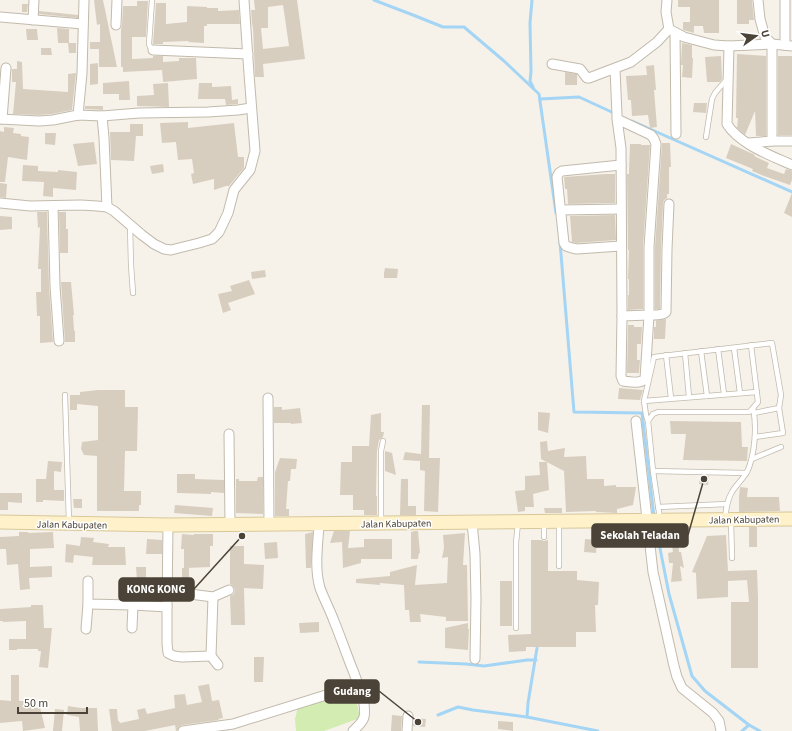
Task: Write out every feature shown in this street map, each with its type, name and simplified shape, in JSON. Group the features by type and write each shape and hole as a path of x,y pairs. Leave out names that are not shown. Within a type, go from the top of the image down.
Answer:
{"main road":[{"name":"Jalan Kabupaten","path":"0,522 168,525 792,519"}],"street":[{"path":"33,20 34,0"},
{"path":"78,115 82,73 84,0"},
{"path":"116,25 117,0"},
{"path":"0,203 30,206 81,205 107,207 154,244 164,249 171,250 212,239 220,232 228,213 234,190 250,170 255,150 244,0"},
{"path":"667,0 666,12 672,31 676,134"},
{"path":"758,0 760,19 765,37 772,44 772,141"},
{"path":"672,31 684,37 729,46 772,44 789,45 785,0"},
{"path":"0,17 83,24"},
{"path":"552,64 580,69 588,79 615,69 636,58 672,31"},
{"path":"729,46 727,124 737,136 765,153 792,164"},
{"path":"153,50 248,54"},
{"path":"6,68 1,119 39,121 78,115 102,116 139,113 208,112 252,108"},
{"path":"615,69 617,113 621,148 621,376 623,381 640,382 645,379 649,315 648,247 656,144 651,135 617,113"},
{"path":"102,116 107,207"},
{"path":"749,143 792,141"},
{"path":"621,165 562,170 557,177 564,243 566,246 577,249 621,246"},
{"path":"622,316 664,314 666,312 669,204"},
{"path":"53,206 55,286 59,341"},
{"path":"561,210 621,209"},
{"path":"268,398 269,524"},
{"path":"636,421 654,520 653,572 677,677 682,688 712,713 719,721 721,731"},
{"path":"229,434 230,524"},
{"path":"472,522 475,554 476,599 475,659"},
{"path":"319,524 317,560 320,588 358,685 362,699 364,714 363,720 353,731"},
{"path":"168,525 168,653 174,656 182,657 211,656"},
{"path":"86,629 88,581"},
{"path":"167,591 213,597 229,590"},
{"path":"213,597 211,656 218,665"},
{"path":"88,604 167,606"},
{"path":"132,628 133,605"},
{"path":"183,731 233,724 358,685"},
{"path":"407,731 408,716"}],"lane":[{"path":"152,0 149,44 153,50"},
{"path":"706,137 712,98 728,78"},
{"path":"130,224 131,265 134,293"},
{"path":"654,520 658,507 648,421 644,401 654,357 772,343 781,395 779,408 783,433 755,437"},
{"path":"732,558 727,504 732,491 746,472 752,460 755,437 753,410 758,402 751,345"},
{"path":"734,348 740,393"},
{"path":"718,349 724,394"},
{"path":"701,351 706,396"},
{"path":"685,353 689,397"},
{"path":"666,356 671,398"},
{"path":"644,401 757,392"},
{"path":"65,395 69,524"},
{"path":"648,421 653,414 658,412 749,412 753,410 779,408"},
{"path":"381,523 381,451 383,441"},
{"path":"752,460 782,447"},
{"path":"653,471 746,472"},
{"path":"658,507 727,504"},
{"path":"516,628 516,543 518,521"},
{"path":"544,521 544,537"},
{"path":"559,521 559,566"}],"green space":[{"path":"353,691 360,718 324,731 296,731 295,719 299,702"}],"building":[{"path":"94,0 103,0 117,67 99,67 99,49 90,49 90,42 100,42 100,24 97,25"},
{"path":"254,0 297,0 305,59 263,64 264,77 255,77 251,10 255,10","holes":["283,5 289,46 263,49 261,28 268,28 268,7"]},
{"path":"678,0 719,0 719,33 704,33 703,26 694,26 694,33 683,30 683,22 690,22 690,7 678,7"},
{"path":"737,0 752,0 754,20 749,20 749,24 737,24"},
{"path":"137,1 148,1 146,37 132,37 132,59 163,56 163,62 179,61 179,58 196,58 197,79 163,82 162,70 123,72 123,67 121,67 121,29 123,6 137,6"},
{"path":"156,3 166,3 166,24 187,22 187,6 218,8 218,11 239,10 240,24 207,24 207,26 204,26 204,43 188,42 189,41 153,44"},
{"path":"22,4 28,4 27,12 22,12"},
{"path":"39,11 78,15 78,18 39,14"},
{"path":"57,28 69,29 69,43 76,43 76,53 69,53 68,43 58,43"},
{"path":"26,29 37,29 38,40 27,40"},
{"path":"682,43 692,45 692,78 682,77"},
{"path":"41,48 51,48 52,55 41,55"},
{"path":"737,54 766,56 766,136 756,136 755,111 745,135 737,128"},
{"path":"721,56 722,79 720,82 707,82 705,57"},
{"path":"778,56 792,56 792,135 778,135"},
{"path":"17,61 22,62 23,89 68,92 68,74 76,73 72,110 39,115 13,114 16,82 12,82 12,69 17,69"},
{"path":"98,63 98,84 90,85 90,64"},
{"path":"654,65 656,90 654,90 657,127 650,128 648,115 632,116 631,100 628,100 626,76 647,75 646,66"},
{"path":"565,72 577,74 577,85 565,85"},
{"path":"129,81 130,100 119,100 119,94 103,94 103,83"},
{"path":"168,83 169,107 137,106 137,96 154,95 153,84"},
{"path":"199,83 212,83 212,87 231,86 232,100 238,99 238,104 226,105 225,99 198,99"},
{"path":"694,103 707,103 706,113 693,112"},
{"path":"85,106 103,106 103,110 85,109"},
{"path":"188,122 188,128 234,123 238,157 244,157 244,168 229,186 214,190 214,179 193,184 191,174 194,173 192,159 178,160 176,142 162,143 160,123"},
{"path":"130,124 143,124 143,136 136,136 134,161 111,160 110,132 130,132"},
{"path":"4,127 14,128 13,133 29,137 27,160 8,157 5,182 0,182 0,131 4,132"},
{"path":"45,133 56,133 55,145 45,144"},
{"path":"94,142 97,164 78,166 73,144"},
{"path":"662,143 670,143 671,167 669,167 669,194 667,194 667,198 664,200 663,204 660,309 655,309 655,247"},
{"path":"630,144 650,145 643,247 643,309 628,310 629,250 627,174 629,174"},
{"path":"731,144 769,163 767,168 784,174 786,169 792,171 792,180 790,185 752,171 753,169 726,158"},
{"path":"163,164 164,172 152,174 150,166"},
{"path":"23,165 38,166 38,171 58,172 58,170 77,172 76,190 53,188 53,197 43,196 44,182 22,181"},
{"path":"615,174 615,203 568,204 567,189 565,189 564,177"},
{"path":"0,183 7,184 6,198 0,197"},
{"path":"792,193 792,217 784,213"},
{"path":"37,212 47,212 49,286 53,342 40,343 40,316 37,316 36,292 41,292 41,269 38,269 40,227 38,228"},
{"path":"59,212 66,212 68,253 60,253"},
{"path":"615,215 616,240 577,243 572,242 570,216"},
{"path":"0,216 12,217 12,229 0,230"},
{"path":"385,268 398,269 397,278 384,278"},
{"path":"265,270 266,277 252,279 251,272"},
{"path":"249,280 255,294 228,303 231,310 223,313 218,294 232,291 230,286"},
{"path":"61,282 71,282 75,342 65,342"},
{"path":"666,319 665,339 654,339 654,327 656,327 656,321"},
{"path":"628,325 642,327 641,344 637,344 637,360 640,360 639,373 627,373"},
{"path":"619,388 643,390 640,400 618,399"},
{"path":"125,390 125,407 138,407 137,451 125,451 124,491 141,491 141,505 139,505 139,511 97,511 97,456 84,455 81,449 82,442 98,440 98,406 77,404 77,410 70,410 70,395 80,395 80,392"},
{"path":"422,405 430,405 429,458 440,458 438,512 424,511 425,471 420,470 420,461 403,460 405,452 421,454"},
{"path":"274,407 282,407 282,410 300,408 302,423 274,423"},
{"path":"538,412 550,413 548,433 538,430"},
{"path":"381,413 381,432 384,432 383,437 379,440 377,451 377,515 364,515 364,510 353,510 353,495 340,495 341,462 352,462 352,446 369,446 371,415"},
{"path":"670,421 741,422 742,447 748,447 747,461 683,460 686,434 671,434"},
{"path":"547,441 548,451 565,448 564,457 586,456 587,479 604,479 604,486 616,485 616,487 636,487 633,505 617,509 617,513 596,511 566,512 564,471 541,459 540,442"},
{"path":"385,451 392,453 396,475 385,471"},
{"path":"280,458 297,459 296,469 291,469 290,481 288,481 286,509 289,509 289,516 275,516 275,472"},
{"path":"48,461 62,462 61,472 54,471 54,490 64,490 64,501 43,500 43,502 36,502 36,479 46,479"},
{"path":"539,462 547,462 549,490 533,494 534,507 525,507 525,511 518,512 515,491 525,490 525,476 540,475"},
{"path":"177,474 195,474 195,479 224,480 224,493 177,493"},
{"path":"700,476 709,476 708,485 699,484"},
{"path":"258,477 263,477 263,514 236,513 236,479 239,479 239,481 257,481"},
{"path":"401,479 408,479 408,506 416,506 416,515 400,515"},
{"path":"740,487 748,488 747,497 779,497 780,511 739,512"},
{"path":"0,493 22,493 22,503 8,502 8,510 0,510"},
{"path":"73,499 82,499 82,508 74,508"},
{"path":"175,505 213,508 212,516 174,513"},
{"path":"544,508 562,508 562,513 545,513"},
{"path":"749,527 757,527 757,547 749,547"},
{"path":"669,528 678,528 679,552 681,552 684,568 680,566 682,581 671,582 673,563 669,563 668,553 673,552"},
{"path":"334,531 350,531 348,548 364,547 364,539 392,539 392,559 361,559 361,563 343,568 342,542 330,543"},
{"path":"418,531 420,553 418,559 411,559 411,532"},
{"path":"19,532 53,532 54,548 30,549 30,567 52,566 52,577 29,578 30,589 20,590 18,564 7,565 6,549 0,549 0,537 19,536"},
{"path":"313,532 311,568 306,568 305,534"},
{"path":"465,533 463,565 467,565 468,621 446,621 446,617 420,614 421,622 410,622 409,610 405,610 404,585 356,583 356,579 390,576 390,572 417,565 415,585 447,583 448,557 442,558 444,548 443,535"},
{"path":"182,534 213,534 213,546 210,546 210,567 187,568 189,568 189,585 182,585 184,549 181,549"},
{"path":"726,535 728,571 757,570 758,668 731,668 731,602 749,602 747,580 728,581 728,597 697,599 696,573 692,572 707,536"},
{"path":"81,537 94,538 93,542 109,544 108,547 125,547 126,565 92,565 93,557 74,555 73,563 65,562 66,544 80,546"},
{"path":"147,539 162,540 162,554 146,554"},
{"path":"585,539 597,540 596,553 584,552"},
{"path":"531,540 548,540 548,571 577,571 577,580 599,582 598,605 595,605 596,632 576,632 576,647 526,647 526,651 509,652 508,635 531,634"},
{"path":"277,542 278,558 265,559 264,543"},
{"path":"230,546 244,546 244,564 264,565 263,589 244,588 245,625 231,625 230,596 234,594 235,590 230,584"},
{"path":"136,567 146,567 146,580 137,581"},
{"path":"500,581 512,581 512,626 500,626"},
{"path":"31,605 43,605 44,628 52,628 48,668 39,667 41,651 38,651 38,649 9,650 9,639 26,639 26,621 0,621 0,609 31,607"},
{"path":"319,622 319,632 300,633 299,623"},
{"path":"468,623 468,650 445,648 445,628"},
{"path":"254,657 264,657 263,682 254,682"},
{"path":"11,675 19,675 19,701 31,701 31,709 40,707 45,728 23,731 22,721 0,723 0,700 11,701"},
{"path":"209,684 212,701 219,700 223,718 218,719 219,720 182,725 177,731 175,725 145,731 112,731 109,709 117,709 118,721 120,723 139,719 137,710 145,708 147,714 175,708 174,695 185,694 187,705 202,702 198,686"},
{"path":"68,706 97,708 98,731 80,731 79,717 67,715"},
{"path":"55,709 64,710 62,731 53,731"},
{"path":"392,715 402,716 401,731 391,731"},
{"path":"414,718 426,719 425,727 413,726"},
{"path":"498,721 513,722 513,731 498,729"}],"waterway":[{"path":"374,0 443,27 464,27 504,61 539,94 556,213"},
{"path":"532,0 530,23 530,81 533,87"},
{"path":"540,99 579,97 616,114"},
{"path":"632,121 792,192"},
{"path":"560,242 574,412 642,413 654,517"},
{"path":"655,523 669,594 692,676 705,691 749,725 760,731"},
{"path":"537,648 527,717 598,731"},
{"path":"419,662 484,666 536,660"},
{"path":"438,715 458,707 527,717"},
{"path":"742,731 749,725"}],"place":[{"name":"Sekolah Teladan","path":"704,479"},
{"name":"KONG KONG","path":"242,536"},
{"name":"Gudang","path":"418,722"}]}
